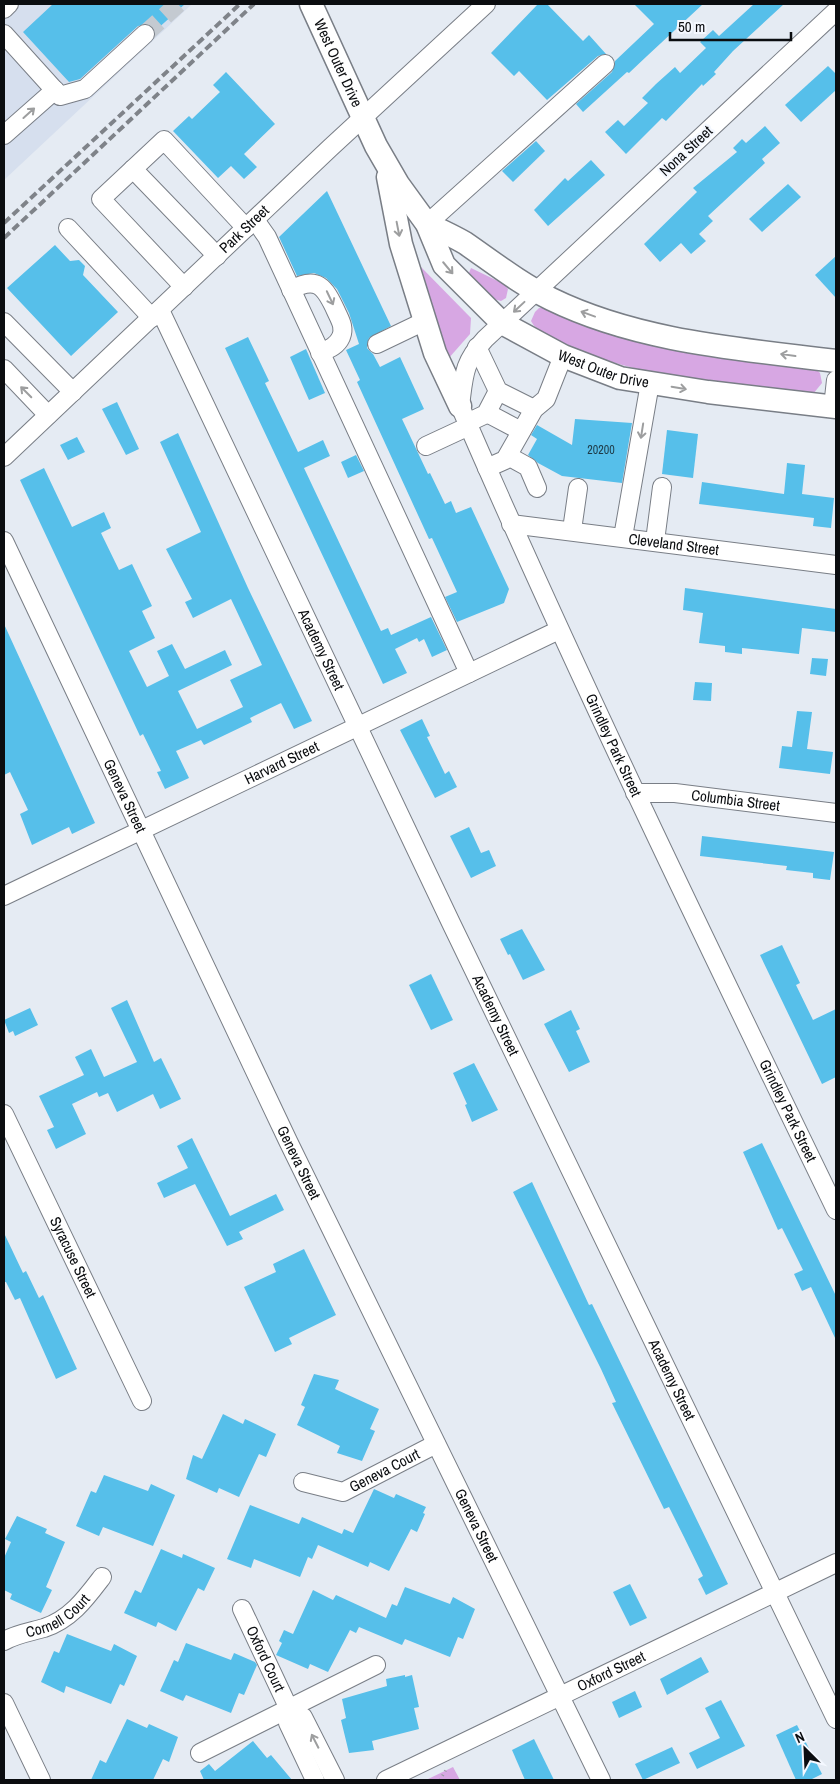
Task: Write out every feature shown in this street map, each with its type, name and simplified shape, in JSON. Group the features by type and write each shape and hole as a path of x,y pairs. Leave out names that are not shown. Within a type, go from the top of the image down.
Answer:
{"main road":[{"name":"West Outer Drive","path":"310,4 385,164 427,224 444,265 502,323 563,356 620,378 708,392 834,407"},
{"path":"385,164 401,244 435,353 465,419"},
{"name":"West Outer Drive","path":"427,224 464,243 514,280 577,310 634,330 711,345 836,361"}],"street":[{"path":"4,9 9,4"},
{"name":"Park Street","path":"4,457 362,118 486,4"},
{"name":"Nona Street","path":"536,291 836,11"},
{"path":"4,34 60,96 85,89 145,34"},
{"path":"427,224 605,64"},
{"path":"4,136 55,90"},
{"path":"184,287 101,199 164,140 251,224 267,237 469,674"},
{"path":"133,169 216,256"},
{"name":"Academy Street","path":"68,228 156,314 836,1719"},
{"path":"290,290 304,282 318,285 327,291 343,326 341,337 335,346 320,354"},
{"name":"Grindley Park Street","path":"536,291 472,354 464,372 465,419 559,630 635,793 836,1210"},
{"path":"377,344 425,321"},
{"path":"4,322 73,392"},
{"path":"478,347 498,391 534,409"},
{"path":"487,468 505,460 508,456 534,409 546,399 563,356"},
{"path":"4,369 48,415"},
{"path":"834,407 836,380"},
{"path":"623,537 650,383"},
{"path":"487,413 498,391"},
{"path":"426,446 465,419 487,413 522,431"},
{"path":"508,456 528,467 537,488"},
{"path":"655,541 662,486"},
{"path":"572,530 578,488"},
{"name":"Cleveland Street","path":"511,524 836,564"},
{"name":"Geneva Street","path":"4,541 288,1141 601,1780"},
{"name":"Harvard Street","path":"4,896 559,630"},
{"name":"Columbia Street","path":"635,793 675,793 836,813"},
{"name":"Syracuse Street","path":"4,1114 142,1401"},
{"name":"Geneva Court","path":"303,1482 343,1492 436,1444"},
{"name":"Oxford Street","path":"386,1780 836,1563"},
{"name":"Cornell Court","path":"4,1641 13,1636 46,1627 65,1617 80,1606 102,1577"},
{"name":"Oxford Court","path":"242,1609 289,1709 288,1723 315,1780"},
{"path":"200,1753 376,1665"},
{"path":"4,1703 41,1780"},
{"name":"Oxford Court","path":"289,1709 303,1717 335,1780"}],"path":[{"path":"440,1780 449,1766"}],"shaded area":[{"path":"4,4 192,4 4,180"},
{"path":"418,264 471,318 470,334 448,359"},
{"path":"471,268 504,284 508,289 506,298 501,301 494,299 469,273"},
{"path":"539,308 545,308 597,330 646,344 816,369 820,373 822,383 813,394 717,383 653,373 622,365 591,355 540,331 531,321"},
{"path":"453,1767 460,1780 426,1780"}],"building":[{"path":"53,4 185,4 155,31 149,24 138,26 80,79 69,82 23,32"},
{"path":"538,4 547,4 583,41 589,35 606,54 598,56 547,100 519,71 514,76 491,53"},
{"path":"634,4 703,4 629,73 627,72 583,112 576,104 612,72 615,61 654,24"},
{"path":"754,4 784,4 733,51 714,72 716,74 703,86 702,84 666,121 662,118 626,154 605,132 618,120 624,126 648,103 642,98 656,84 675,67 680,73 706,48 700,42 713,30 719,36"},
{"path":"828,66 836,74 836,90 801,122 785,105"},
{"path":"226,72 275,124 244,154 257,167 244,179 231,166 218,178 173,131 189,116 192,119 220,92 213,85"},
{"path":"765,126 780,143 762,159 765,163 708,216 713,221 699,234 706,241 691,254 681,243 660,262 644,244 697,192 693,188 737,152 733,148 742,139 746,143"},
{"path":"536,141 545,151 513,182 502,171"},
{"path":"591,160 605,175 548,226 534,210 565,178 568,181"},
{"path":"788,184 801,197 762,232 749,219"},
{"path":"327,191 391,326 369,338 367,348 373,354 380,367 400,357 424,409 402,419 428,474 430,473 445,504 451,501 456,513 471,507 509,589 504,603 457,622 445,597 457,592 432,538 429,539 357,382 360,380 346,350 359,344 349,313 337,289 326,278 314,273 297,276 279,237"},
{"path":"55,245 70,261 79,260 85,266 83,275 118,312 71,356 7,288"},
{"path":"836,256 836,298 815,275"},
{"path":"248,337 269,381 265,383 298,452 323,440 330,456 304,468 381,631 388,628 391,635 431,617 447,650 432,657 424,639 419,642 417,638 395,649 407,673 383,684 225,348"},
{"path":"306,349 325,393 309,400 290,357"},
{"path":"117,402 139,449 126,455 102,409"},
{"path":"575,419 632,423 622,483 562,476 538,463 528,455 537,439 531,435 537,425 572,445"},
{"path":"667,430 698,434 693,478 662,474"},
{"path":"178,433 248,588 312,721 294,729 281,703 250,718 252,722 204,745 201,740 176,751 189,778 165,789 157,772 161,771 143,734 140,736 20,480 44,468 72,527 104,512 111,528 101,533 119,570 132,564 152,606 142,611 155,638 129,651 147,687 169,676 157,651 172,644 185,669 225,650 232,665 178,691 197,729 243,707 230,680 262,665 231,599 193,618 185,602 192,599 166,549 201,532 160,442"},
{"path":"77,437 85,452 68,460 60,445"},
{"path":"356,455 364,471 348,478 341,462"},
{"path":"787,463 805,465 802,494 834,498 831,528 813,526 814,518 699,504 702,482 784,494"},
{"path":"685,588 836,609 836,632 802,628 799,654 742,648 742,654 725,652 725,646 699,643 703,613 683,610"},
{"path":"4,624 95,823 72,834 69,827 32,845 20,814 28,810 10,772 4,775"},
{"path":"812,658 828,659 826,676 810,674"},
{"path":"695,682 712,683 711,701 693,700"},
{"path":"797,711 812,712 807,749 833,752 830,774 779,768 782,746 792,747"},
{"path":"422,719 430,736 427,737 445,774 449,771 457,787 435,798 400,730"},
{"path":"469,827 481,853 489,850 496,866 471,878 450,836"},
{"path":"702,836 834,852 830,880 813,878 813,873 786,870 787,866 700,856"},
{"path":"522,929 545,970 523,980 500,939"},
{"path":"782,945 800,983 796,985 813,1020 836,1009 836,1077 822,1084 760,955"},
{"path":"431,974 453,1020 431,1030 409,985"},
{"path":"127,1000 154,1062 161,1058 181,1099 160,1109 153,1094 117,1112 108,1093 99,1097 97,1092 72,1104 86,1134 56,1149 47,1130 54,1127 39,1096 84,1075 75,1057 91,1049 104,1077 137,1062 111,1008"},
{"path":"30,1008 38,1025 15,1036 13,1031 9,1033 4,1020"},
{"path":"571,1010 580,1029 576,1031 590,1062 569,1072 544,1024"},
{"path":"474,1063 498,1110 472,1122 465,1105 467,1104 453,1073"},
{"path":"192,1138 230,1216 276,1194 284,1210 239,1232 243,1239 227,1246 195,1184 164,1198 157,1183 188,1168 177,1146"},
{"path":"762,1143 836,1296 836,1340 811,1287 802,1291 794,1274 803,1270 782,1228 778,1230 743,1152"},
{"path":"532,1182 589,1305 592,1304 728,1584 706,1595 698,1579 703,1576 669,1507 664,1509 612,1403 616,1402 601,1369 513,1192"},
{"path":"4,1233 23,1273 26,1271 39,1298 43,1295 77,1369 56,1379 20,1298 15,1300 6,1282 4,1282"},
{"path":"304,1249 336,1315 289,1338 292,1344 275,1352 244,1287 276,1272 273,1264"},
{"path":"314,1374 339,1380 335,1389 379,1409 370,1429 375,1431 362,1461 337,1453 340,1446 297,1425 305,1407 301,1405"},
{"path":"223,1414 243,1424 245,1419 276,1434 266,1457 259,1454 239,1497 219,1488 217,1493 186,1479 193,1455 202,1459"},
{"path":"104,1475 148,1491 151,1484 175,1495 153,1546 103,1527 99,1536 76,1526 91,1491 96,1493"},
{"path":"374,1489 394,1498 396,1494 426,1507 417,1532 411,1529 389,1571 370,1562 368,1567 318,1545 312,1559 308,1557 300,1577 254,1559 251,1568 227,1559 250,1505 299,1524 302,1517 342,1534 344,1529 353,1533"},
{"path":"17,1516 47,1529 45,1533 65,1542 46,1587 52,1590 41,1613 10,1599 12,1594 4,1590 4,1558 11,1542 5,1539"},
{"path":"161,1549 182,1558 183,1554 215,1568 204,1591 198,1588 176,1631 158,1622 156,1627 124,1613 135,1590 141,1593"},
{"path":"630,1584 647,1618 630,1626 613,1592"},
{"path":"405,1587 450,1604 453,1597 475,1609 463,1639 458,1637 450,1657 405,1639 402,1645 359,1627 356,1633 350,1630 328,1672 310,1664 308,1669 276,1655 282,1643 279,1641 284,1630 293,1634 313,1590 333,1600 336,1595 386,1618 392,1604 397,1606"},
{"path":"67,1634 111,1651 114,1644 137,1656 124,1686 120,1684 111,1704 66,1686 64,1693 41,1682 54,1651 59,1653"},
{"path":"186,1643 231,1660 234,1653 255,1662 257,1665 244,1695 239,1693 231,1713 186,1695 183,1701 160,1691 174,1660 178,1662"},
{"path":"701,1657 709,1672 667,1695 660,1679"},
{"path":"405,1675 405,1677 412,1675 419,1707 414,1708 419,1729 372,1741 374,1750 349,1753 341,1720 346,1718 342,1699 387,1686 386,1679"},
{"path":"635,1691 642,1707 619,1718 612,1702"},
{"path":"721,1700 745,1746 697,1769 689,1753 720,1738 705,1708"},
{"path":"127,1719 147,1728 149,1724 178,1737 169,1762 163,1759 153,1780 91,1780 100,1760 106,1763"},
{"path":"797,1725 822,1774 810,1780 796,1780 776,1735"},
{"path":"534,1739 554,1780 525,1780 512,1750"},
{"path":"253,1741 267,1758 271,1755 292,1780 204,1780 200,1771 209,1764 215,1771"},
{"path":"672,1747 680,1763 643,1780 635,1764"}],"tunnel":[{"path":"145,34 178,4"}],"railway":[{"path":"4,223 240,4"},
{"path":"4,238 254,4"}]}
